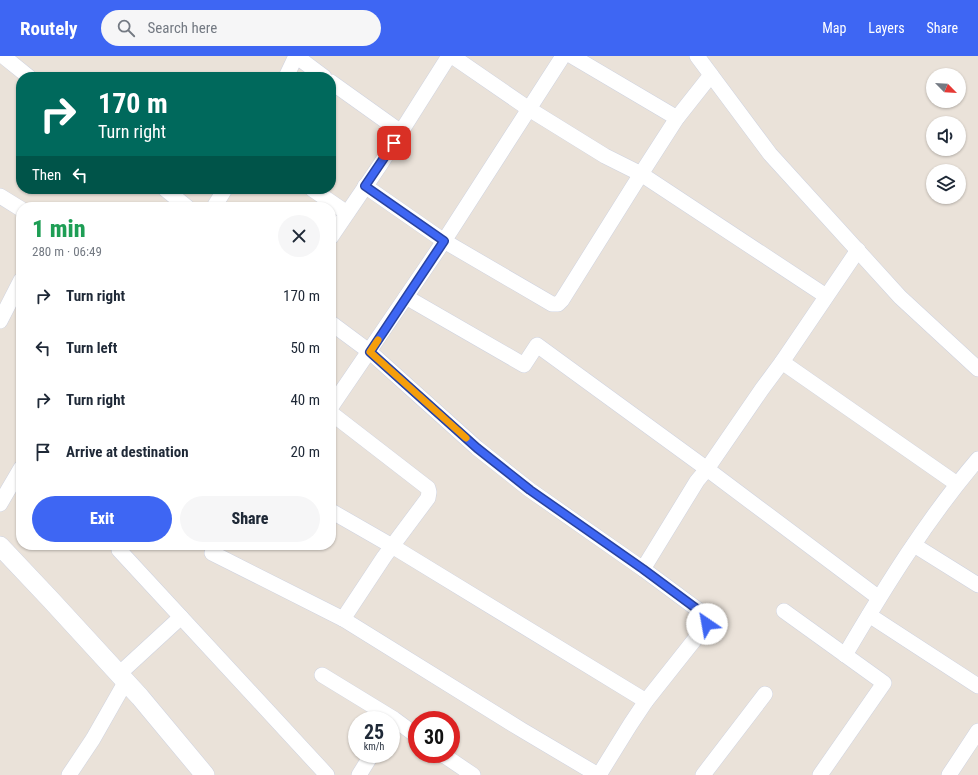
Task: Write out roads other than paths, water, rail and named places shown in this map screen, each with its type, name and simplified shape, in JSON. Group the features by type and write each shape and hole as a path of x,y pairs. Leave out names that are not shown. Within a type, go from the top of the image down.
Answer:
{"street":[{"path":"3,56 23,72"},
{"path":"288,72 296,56 317,72"},
{"path":"336,230 449,56"},
{"path":"452,56 529,109 605,156 641,174 826,296"},
{"path":"336,400 444,241 563,56"},
{"path":"572,56 677,118"},
{"path":"697,56 770,154 900,297 978,369"},
{"path":"365,186 444,241 552,304 558,304 562,300 677,118 711,75"},
{"path":"336,86 401,132"},
{"path":"171,194 181,202"},
{"path":"319,194 330,202"},
{"path":"0,196 16,206"},
{"path":"336,206 347,214"},
{"path":"643,569 697,481 707,470 858,250"},
{"path":"0,321 16,290"},
{"path":"406,297 524,365 537,345 879,598"},
{"path":"212,553 342,619 598,775 646,702 707,624 705,615 643,569 530,490 477,448 370,352 336,327"},
{"path":"782,362 957,484"},
{"path":"336,417 428,488 429,492 428,498 392,546 342,619"},
{"path":"845,655 879,598 914,545 957,484 978,459"},
{"path":"0,504 16,477"},
{"path":"336,514 392,546 646,702"},
{"path":"914,545 978,585"},
{"path":"0,546 52,600 122,678 205,775"},
{"path":"119,550 327,775"},
{"path":"784,611 884,683 820,775"},
{"path":"869,615 978,686"},
{"path":"69,775 93,739 122,678 180,617"},
{"path":"322,675 376,711"},
{"path":"703,775 764,694"},
{"path":"949,775 978,731"},
{"path":"359,775 366,763"},
{"path":"452,763 464,773"}]}
